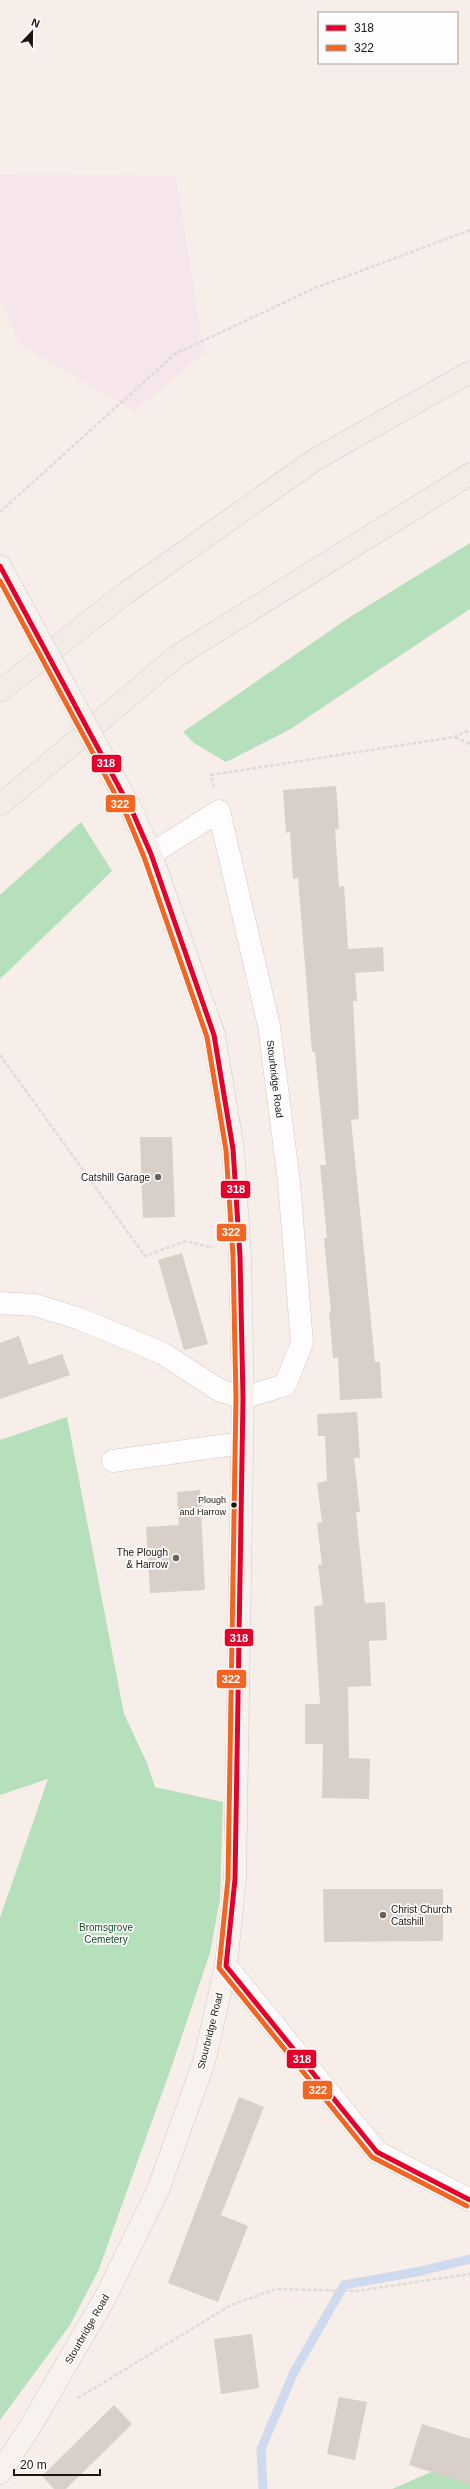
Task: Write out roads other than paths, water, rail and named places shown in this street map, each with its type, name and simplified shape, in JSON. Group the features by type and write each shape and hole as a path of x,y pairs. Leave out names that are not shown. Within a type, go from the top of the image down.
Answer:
{"highway":[{"path":"0,691 123,595 316,459 470,372"},
{"path":"0,805 176,656 470,474"}],"main road":[{"name":"Stourbridge Road","path":"0,2473 30,2427 106,2296 158,2190 204,2062 226,1966 236,1879 243,1398 240,1256 233,1149 214,1034 151,854 133,814 5,575"}],"street":[{"name":"Stourbridge Road","path":"151,854 219,811 269,1026 289,1182 302,1343 285,1385 243,1398"},
{"path":"0,1302 35,1305 80,1319 162,1353 219,1390 243,1398"},
{"path":"113,1461 242,1443"},
{"path":"226,1966 377,2152 470,2200"}],"waterway":[{"path":"263,2489 261,2449 294,2372 344,2285 416,2272 470,2259"}],"place":[{"name":"Catshill Garage","path":"158,1177"},
{"name":"Plough and Harrow","path":"234,1505"},
{"name":"The Plough & Harrow","path":"176,1558"},
{"name":"Christ Church Catshill","path":"383,1915"}],"park label":[{"name":"Bromsgrove Cemetery","path":"106,1932"}]}
